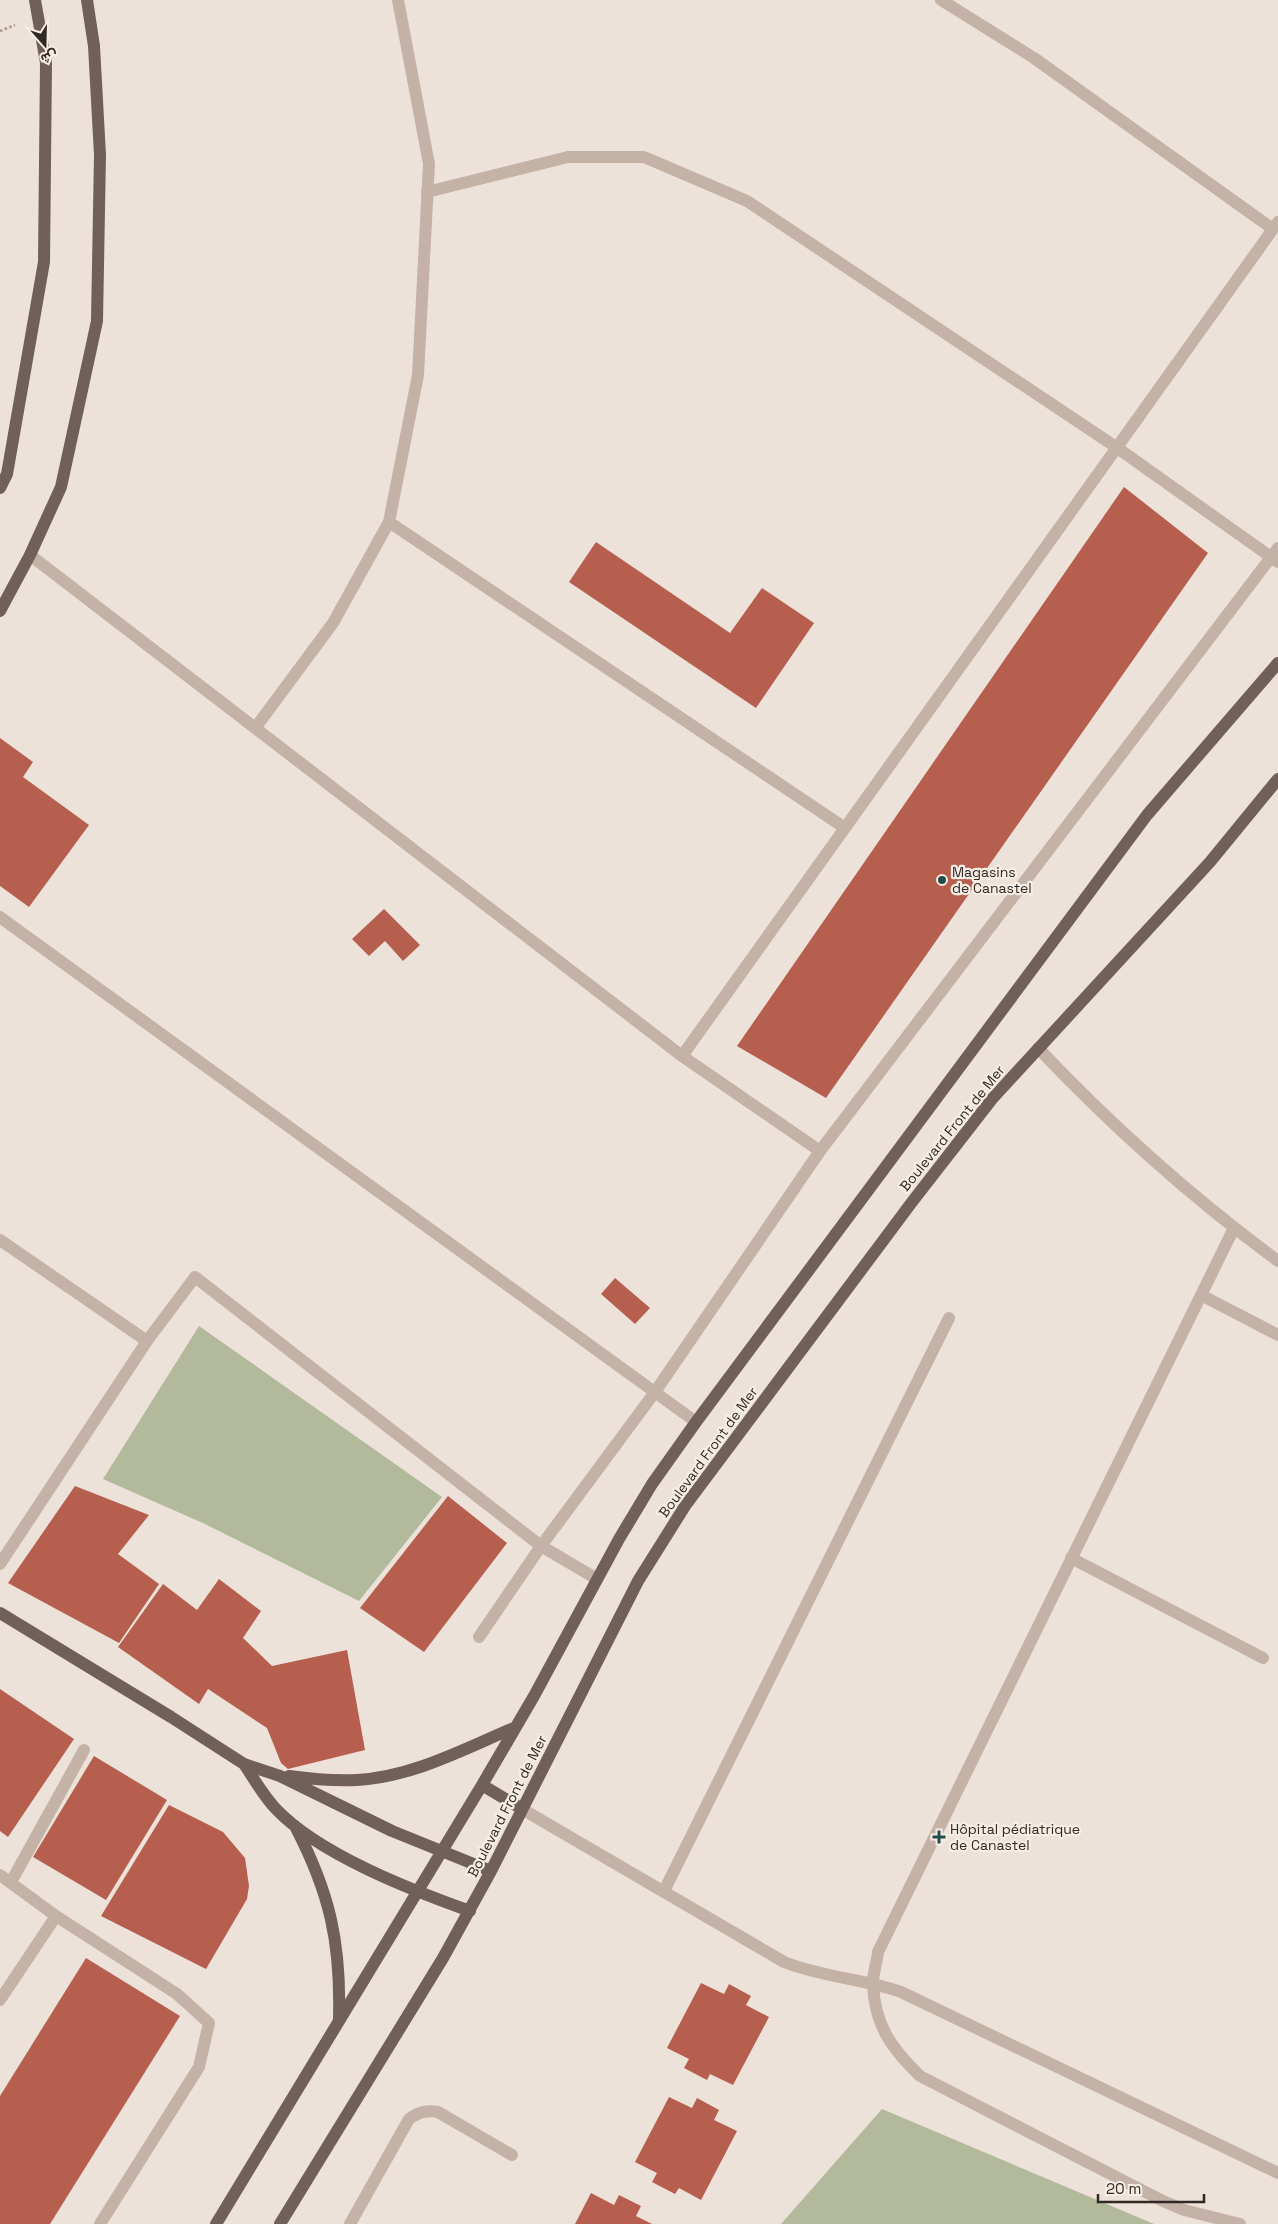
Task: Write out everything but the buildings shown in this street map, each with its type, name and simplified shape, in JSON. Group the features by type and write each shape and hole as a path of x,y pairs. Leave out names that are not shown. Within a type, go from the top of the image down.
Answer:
{"main road":[{"path":"0,488 7,474 44,262 46,63 35,0"},
{"path":"0,611 30,555 61,487 97,321 100,155 94,46 87,0"},
{"path":"216,2224 482,1785 652,1484 1147,814 1278,663"},
{"name":"Boulevard Front de Mer","path":"280,2224 470,1911 638,1581 686,1506 912,1202 992,1099 1210,862 1278,780"},
{"path":"0,1613 171,1717 244,1764 280,1776 384,1827 491,1871"},
{"path":"280,1776 358,1780 387,1776 414,1769 516,1726"},
{"path":"244,1764 276,1808 294,1824 352,1860 418,1893 470,1911"},
{"path":"482,1785 522,1809"},
{"path":"294,1824 313,1860 327,1898 336,1938 340,1978 339,2019"}],"street":[{"path":"256,727 333,623 389,522 418,375 429,164 398,0"},
{"path":"682,1056 1275,226 1034,58 941,0"},
{"path":"427,192 568,157 644,156 747,201 1276,556 820,1151 655,1392 541,1546 479,1637"},
{"path":"389,522 845,828"},
{"path":"30,555 682,1056 820,1151"},
{"path":"0,918 696,1422"},
{"path":"1038,1048 1082,1094 1234,1228 1278,1260"},
{"path":"1234,1228 878,1952 873,1982 880,2025 897,2054 920,2076 1163,2201 1202,2219 1240,2224"},
{"path":"0,1240 147,1341"},
{"path":"0,1564 147,1341 195,1277 541,1546 597,1579"},
{"path":"1201,1296 1278,1335"},
{"path":"664,1891 949,1318"},
{"path":"1071,1558 1263,1658"},
{"path":"11,1882 84,1750"},
{"path":"522,1809 784,1962 809,1972 873,1982 933,2006 1278,2173"},
{"path":"0,1875 56,1916 177,1994 209,2022 199,2067 100,2224"},
{"path":"0,2000 56,1916"},
{"path":"350,2224 409,2119 417,2113 427,2110 438,2112 512,2155"}],"green space":[{"path":"199,1326 442,1497 359,1601 205,1524 103,1479"},
{"path":"882,2109 1154,2224 781,2224"}],"place":[{"name":"Magasins de Canastel","path":"942,880"},
{"name":"Hôpital pédiatrique de Canastel","path":"939,1837"}]}
